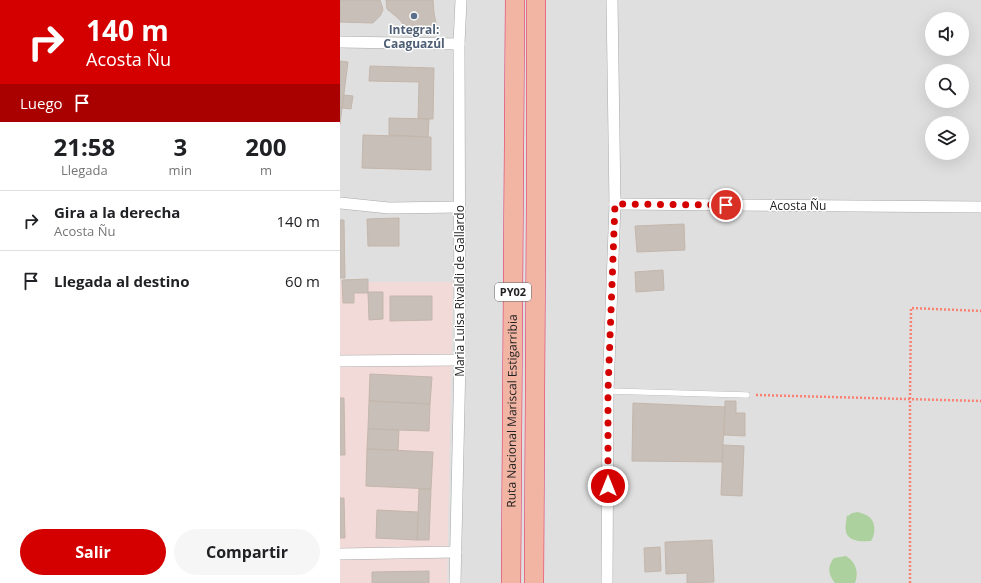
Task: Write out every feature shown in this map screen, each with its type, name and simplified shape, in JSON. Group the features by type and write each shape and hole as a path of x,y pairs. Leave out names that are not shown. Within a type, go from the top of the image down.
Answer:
{"highway":[{"name":"Ruta Nacional Mariscal Estigarribia","path":"512,583 515,0"},
{"name":"Ruta Nacional Mariscal Estigarribia","path":"534,583 536,0"}],"street":[{"name":"Maria Luisa Rivaldi de Gallardo","path":"455,583 460,360 459,44 461,0"},
{"path":"610,582 608,391 615,204 612,0"},
{"path":"340,42 459,44"},
{"path":"340,203 388,208 460,207"},
{"name":"Acosta Ñu","path":"615,204 981,207"},
{"path":"340,361 460,360"},
{"path":"340,554 456,552"}],"lane":[{"path":"608,391 747,395"}],"path":[{"path":"910,583 910,399 912,308 981,311"},
{"path":"747,395 981,401"}],"shaded area":[{"path":"340,0 981,0 981,583 340,583"},
{"path":"340,282 453,282 447,583 340,583"}],"green space":[{"path":"858,512 868,516 873,521 874,531 871,541 857,541 848,536 846,533 847,515 848,516 852,513"},
{"path":"846,556 852,561 857,571 855,583 835,583 830,574 830,564 834,558"}],"building":[{"path":"340,0 380,0 383,10 380,16 373,23 340,22"},
{"name":"Integral: Caaguazúl","path":"386,0 433,0 437,28 410,32 399,19 387,9"},
{"path":"340,61 348,62 340,124"},
{"path":"370,66 434,68 433,119 418,119 419,82 369,81"},
{"path":"344,95 353,96 351,109 342,108"},
{"path":"389,118 429,119 428,137 389,135"},
{"path":"363,135 431,137 431,170 362,168"},
{"path":"399,218 399,246 368,246 367,219"},
{"path":"340,220 344,220 345,278 340,278"},
{"path":"684,224 685,250 637,252 635,226"},
{"path":"663,270 664,290 636,292 635,272"},
{"path":"368,279 368,293 354,293 354,303 343,303 342,280"},
{"path":"368,292 383,292 383,319 369,320"},
{"path":"390,296 432,296 432,320 390,321"},
{"path":"370,374 432,377 430,404 369,401"},
{"path":"340,398 344,398 345,455 340,455"},
{"path":"369,401 430,404 429,431 368,429"},
{"path":"725,401 736,401 736,413 745,413 745,436 724,435"},
{"path":"633,403 725,407 722,462 632,461"},
{"path":"368,429 399,430 398,450 367,449"},
{"path":"723,445 744,446 742,496 721,495"},
{"path":"367,449 433,452 431,489 366,486"},
{"path":"419,489 431,489 429,540 417,540"},
{"path":"340,498 344,498 345,538 340,538"},
{"path":"377,510 418,512 417,540 376,538"},
{"path":"712,540 714,582 687,583 687,573 666,574 665,542"},
{"path":"660,547 661,571 645,572 644,548"},
{"path":"429,571 429,583 372,583 372,572"}],"place":[{"name":"Integral: Caaguazúl","path":"414,16"}],"route":[{"path":"608,486 608,391 615,204 726,205"}]}
